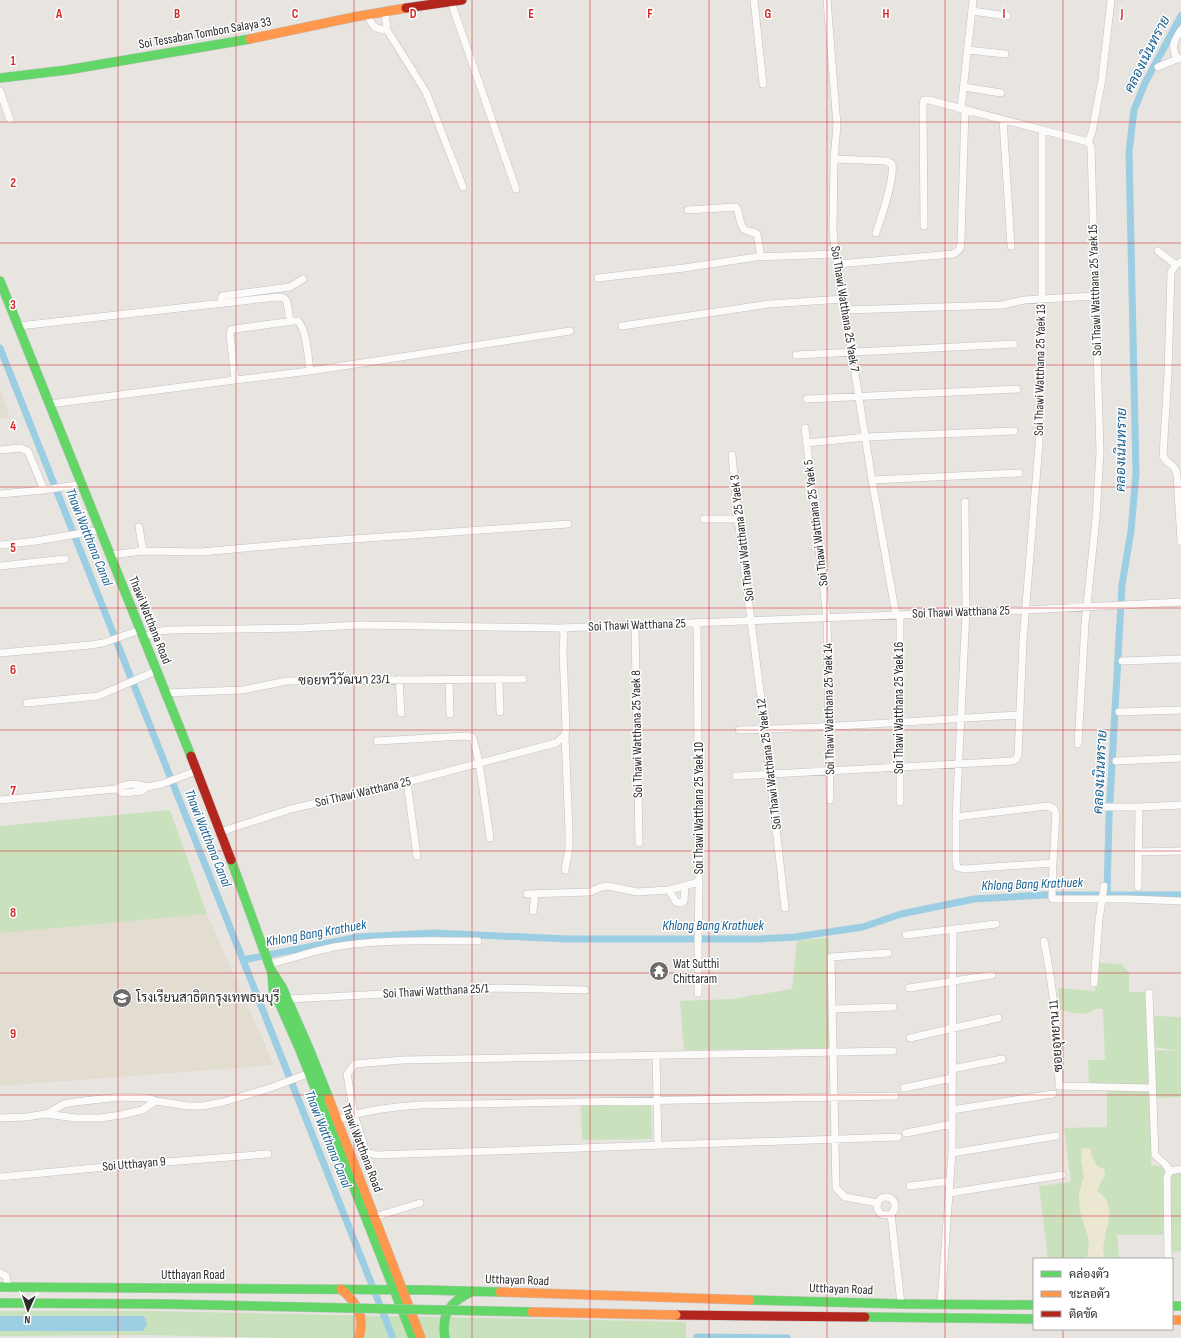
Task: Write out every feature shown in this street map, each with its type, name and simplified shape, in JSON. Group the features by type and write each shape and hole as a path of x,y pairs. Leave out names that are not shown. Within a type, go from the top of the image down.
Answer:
{"main road":[{"name":"Soi Tessaban Tombon Salaya 33","path":"0,78 67,70 233,43 368,15 462,0"},
{"name":"Thawi Watthana Road","path":"0,281 165,692 220,832 268,961 288,999 310,1051 374,1218 395,1290 409,1306 422,1338"},
{"name":"Thawi Watthana Road","path":"268,961 273,989 310,1073 413,1338"},
{"name":"Utthayan Road","path":"4,1287 426,1290 901,1304 1033,1305"},
{"path":"341,1289 355,1302 361,1313 362,1323 359,1338"},
{"path":"409,1306 410,1301 426,1290"},
{"path":"445,1338 443,1330 444,1320 448,1309 452,1303 463,1295 472,1291"},
{"name":"Utthayan Road","path":"0,1303 164,1304 676,1315 1030,1319"},
{"path":"924,1304 1030,1319"}],"street":[{"path":"754,0 763,84"},
{"name":"Soi Thawi Watthana 25 Yaek 7","path":"827,0 837,138 834,159 833,230 872,480 898,615"},
{"path":"838,264 953,254 958,252 961,248 964,87 973,0"},
{"path":"924,226 924,100 929,100 1088,142 1092,132 1102,79 1111,0"},
{"path":"451,2 516,189"},
{"path":"385,12 387,30 426,92 463,187"},
{"path":"972,12 1007,16"},
{"path":"368,15 371,24 375,28 387,30"},
{"path":"1158,67 1179,58 1174,50 1173,43 1181,30"},
{"path":"968,50 1005,54"},
{"path":"964,87 1001,93"},
{"path":"0,91 10,120"},
{"path":"1003,120 1011,246"},
{"name":"Soi Thawi Watthana 25 Yaek 13","path":"958,763 1012,761 1016,759 1018,755 1023,641 1039,444 1042,299 1042,130"},
{"name":"Soi Thawi Watthana 25 Yaek 15","path":"1078,744 1085,624 1096,518 1100,452 1091,147 1088,142"},
{"path":"834,159 886,160 892,164 893,170 886,202 876,234"},
{"path":"688,210 736,207 743,228 746,231 757,234 761,257"},
{"path":"1158,251 1178,264 1172,268 1170,278 1168,374 1163,456 1165,460 1176,469 1181,542"},
{"path":"598,278 761,257 836,254"},
{"path":"221,303 222,296 290,287 303,279"},
{"path":"846,310 1002,305 1024,300 1095,296"},
{"path":"19,326 276,297 282,297 287,302 290,322"},
{"path":"622,326 769,304 844,299"},
{"path":"235,380 230,335 231,330 298,321 301,325 310,371"},
{"path":"50,404 310,371 570,332"},
{"path":"796,355 1014,344"},
{"path":"807,399 1016,389"},
{"name":"Soi Thawi Watthana 25 Yaek 5","path":"805,428 827,618"},
{"path":"807,443 866,437 1014,431"},
{"path":"0,450 20,448 28,451 45,489"},
{"name":"Soi Thawi Watthana 25 Yaek 3","path":"732,455 738,519 752,621"},
{"path":"872,480 1019,473"},
{"path":"0,494 82,484"},
{"path":"965,502 966,612 956,817 957,867 960,869 1053,863"},
{"path":"704,519 738,519"},
{"path":"110,554 143,551 201,552 311,542 568,524"},
{"path":"139,527 143,551"},
{"path":"0,544 36,541 100,530"},
{"path":"0,566 65,559"},
{"name":"Soi Thawi Watthana 25","path":"0,653 77,647 103,643 124,636 171,630 360,626 561,628 635,626 697,622 1026,610 1181,602"},
{"name":"Soi Thawi Watthana 25 Yaek 16","path":"898,615 900,802"},
{"name":"Soi Thawi Watthana 25 Yaek 14","path":"827,618 830,800"},
{"name":"Soi Thawi Watthana 25 Yaek 12","path":"752,621 785,908"},
{"name":"Soi Thawi Watthana 25 Yaek 10","path":"697,622 699,882 698,993"},
{"name":"Soi Thawi Watthana 25 Yaek 8","path":"635,626 639,843"},
{"path":"561,628 564,633 565,735 570,831 565,870"},
{"path":"1122,661 1181,659"},
{"path":"27,704 98,696 156,671"},
{"path":"399,679 400,713"},
{"path":"449,679 450,714"},
{"path":"499,679 500,712"},
{"name":"ซอยทวีวัฒนา 23/1","path":"165,692 243,690 287,681 523,679"},
{"path":"1119,712 1181,710"},
{"path":"739,730 829,728 899,722 1020,715"},
{"name":"Soi Thawi Watthana 25","path":"220,832 291,809 407,782 556,743 565,735"},
{"path":"377,741 471,737 475,744 479,762 490,838"},
{"path":"1116,761 1181,758"},
{"path":"736,776 958,763"},
{"path":"0,800 116,789 123,793 142,791 147,787 162,784 196,771"},
{"path":"407,782 417,856"},
{"path":"1108,807 1181,805"},
{"path":"956,817 1048,806 1054,808 1056,814 1053,863 1053,899 1102,898 1181,900"},
{"path":"1138,888 1139,807"},
{"path":"1138,852 1181,851"},
{"path":"533,911 531,894 590,892 601,887 608,886 637,892 669,890 699,882"},
{"path":"669,890 676,902 684,902 685,886"},
{"path":"1094,983 1104,886"},
{"path":"906,935 996,924"},
{"path":"941,1304 952,1153 953,929"},
{"path":"268,961 334,948 388,942 478,941"},
{"name":"ซอยอุทยาน 11","path":"1044,941 1054,997 1058,1044 1059,1086 1152,1088"},
{"path":"878,1203 845,1197 836,1188 831,957 888,952"},
{"path":"909,988 992,974"},
{"name":"Soi Thawi Watthana 25/1","path":"288,999 499,988 585,990"},
{"path":"1149,994 1155,1155 1170,1171"},
{"path":"833,1009 893,1007"},
{"path":"910,1038 998,1018"},
{"path":"893,1051 403,1060 355,1064 348,1074 354,1114 366,1152 376,1155 898,1138"},
{"path":"656,1055 658,1146"},
{"path":"952,1069 1002,1059"},
{"path":"46,1114 64,1104 93,1099 119,1097 148,1098 156,1101 188,1106 203,1106 223,1102 270,1088 310,1073"},
{"path":"904,1088 952,1078"},
{"path":"952,1110 1052,1094"},
{"path":"337,1120 354,1114 384,1108 420,1105 895,1096"},
{"path":"0,1118 26,1117 46,1114 76,1118 100,1118 142,1110 156,1101"},
{"path":"906,1133 952,1124"},
{"path":"952,1153 1056,1136"},
{"name":"Soi Utthayan 9","path":"0,1177 268,1154"},
{"path":"1168,1258 1167,1177 1170,1171 1174,1169 1181,1169"},
{"path":"949,1193 1062,1175"},
{"path":"910,1186 950,1181"},
{"path":"891,1214 884,1215 877,1210 878,1203 881,1199 885,1198 892,1200 895,1207 891,1214 901,1304"},
{"path":"374,1218 420,1203"},
{"path":"0,1273 6,1276 4,1287"}],"shaded area":[{"path":"0,389 10,417 0,419"},
{"name":"โรงเรียนสาธิตกรุงเทพธนบุรี","path":"207,914 274,1065 0,1086 0,932"}],"green space":[{"path":"170,810 207,914 0,933 0,826"},
{"path":"829,938 831,1048 684,1050 680,1001 732,999 792,989 797,940"},
{"path":"1099,963 1121,964 1129,973 1129,992 1146,992 1150,1083 1144,1085 1089,1084 1088,1060 1105,1060 1103,1009 1095,1009 1083,1014 1060,1009 1058,988 1094,991 1097,983"},
{"path":"1154,1016 1181,1017 1181,1051 1154,1047"},
{"path":"1154,1050 1181,1051 1181,1097 1155,1098"},
{"path":"1107,1090 1149,1092 1150,1126 1153,1130 1151,1165 1161,1166 1164,1169 1163,1235 1117,1235 1119,1258 1105,1258 1102,1252 1105,1239 1107,1201 1096,1190 1105,1175 1097,1166 1091,1154 1081,1160 1084,1176 1079,1194 1080,1211 1089,1240 1088,1256 1084,1258 1048,1258 1039,1186 1071,1182 1064,1128 1107,1127"},
{"path":"651,1105 652,1139 582,1140 581,1106"},
{"path":"1181,1171 1181,1251 1170,1252 1171,1175 1175,1172"},
{"path":"0,1311 148,1311 686,1322 686,1338 282,1338 149,1335 0,1336 0,1331 142,1331 0,1316"}],"sand":[{"path":"1082,1148 1091,1149 1091,1154 1097,1166 1104,1169 1105,1175 1097,1190 1106,1200 1109,1209 1108,1224 1103,1246 1106,1258 1084,1258 1088,1256 1089,1240 1080,1211 1079,1194 1084,1176 1081,1160"}],"water":[{"path":"0,1316 143,1316 146,1319 147,1325 143,1331 0,1331"}],"waterway":[{"name":"คลองเนินทราย","path":"1107,893 1109,818 1122,585 1131,531 1136,474 1129,152 1134,110 1145,83 1181,16"},
{"name":"Thawi Watthana Canal","path":"0,348 393,1338"},
{"name":"Khlong Bang Krathuek","path":"243,960 358,937 434,933 567,939 758,939 795,937 863,927 901,914 974,899 1043,895 1181,895"},
{"path":"697,1337 787,1338"}],"traffic: fast":[{"path":"0,78 67,70 250,39"},
{"path":"0,281 191,756"},
{"path":"231,860 271,970 282,987 329,1099"},
{"path":"272,972 273,989 300,1050 413,1338"},
{"path":"0,1287 426,1290 500,1292"},
{"path":"445,1338 444,1322 449,1310 458,1300 471,1292"},
{"path":"750,1300 901,1304 1033,1305"},
{"path":"0,1303 164,1304"},
{"path":"164,1304 532,1312"},
{"path":"1173,1306 1181,1306"},
{"path":"865,1317 1033,1319"}],"traffic: slow":[{"path":"250,39 354,17 406,8"},
{"path":"329,1099 421,1338"},
{"path":"341,1289 352,1300 359,1311 361,1323 359,1338"},
{"path":"500,1292 750,1300"},
{"path":"532,1312 676,1315"},
{"path":"1173,1320 1181,1320"}],"traffic: jam":[{"path":"406,8 462,0"},
{"path":"191,756 231,860"},
{"path":"676,1315 865,1317"}],"place":[{"name":"Wat Sutthi Chittaram","path":"659,971"},
{"name":"โรงเรียนสาธิตกรุงเทพธนบุรี","path":"122,998"}]}
